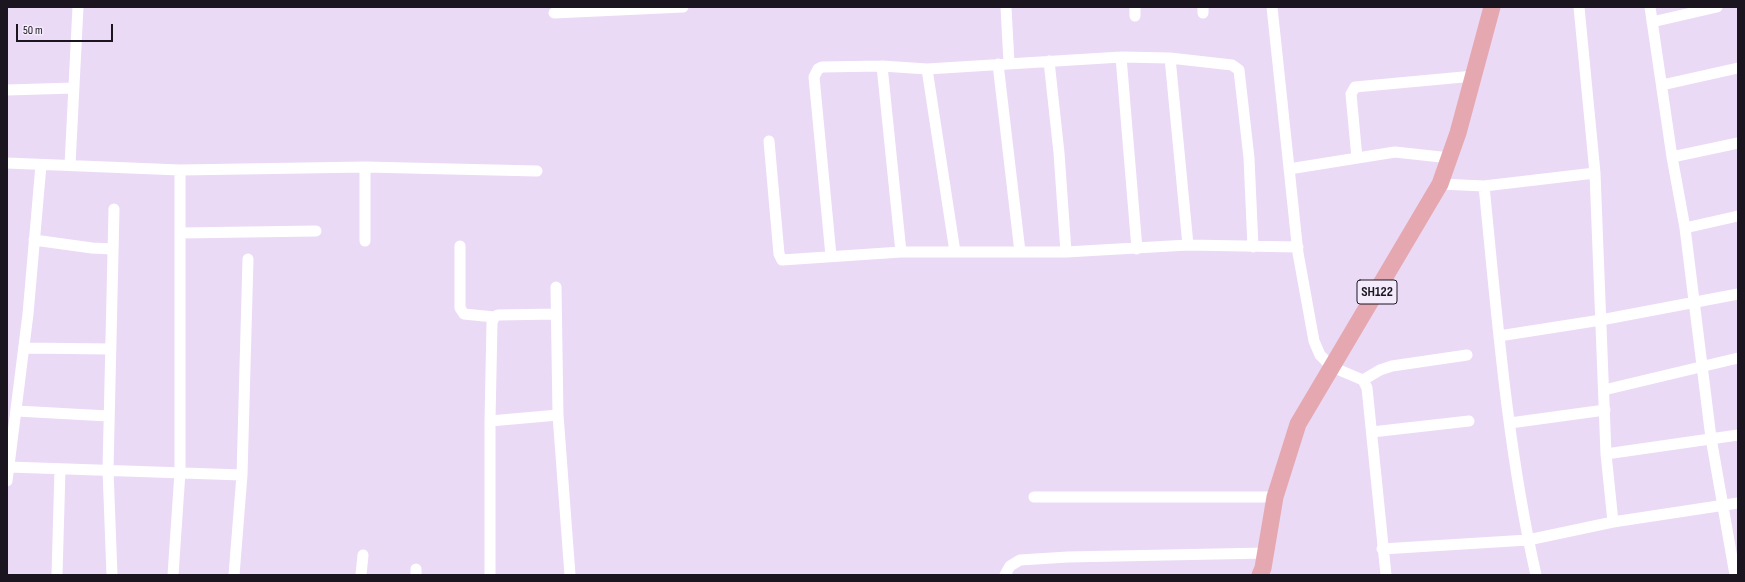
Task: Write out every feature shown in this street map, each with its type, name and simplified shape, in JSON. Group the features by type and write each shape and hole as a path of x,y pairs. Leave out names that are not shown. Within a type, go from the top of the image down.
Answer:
{"main road":[{"name":"SH122","path":"1260,575 1266,553 1275,497 1298,424 1440,184 1458,133 1492,7"}],"street":[{"path":"70,165 78,7"},
{"path":"554,13 683,7"},
{"path":"1006,7 1004,64 1020,252"},
{"path":"1272,7 1298,247 1314,341 1320,355 1332,367 1363,380 1370,398 1382,549 1386,575"},
{"path":"1579,7 1595,173 1606,454 1613,522"},
{"path":"1650,7 1672,157 1685,228 1701,367 1711,438 1735,575"},
{"path":"1652,22 1717,7"},
{"path":"1121,57 1137,249"},
{"path":"831,256 814,77 815,71 822,67 882,66 927,69 1121,57 1170,58 1232,65 1239,70 1249,158 1253,247"},
{"path":"1170,58 1188,245"},
{"path":"1049,61 1059,153 1066,252"},
{"path":"882,66 901,252"},
{"path":"1662,85 1738,68"},
{"path":"927,69 955,252"},
{"path":"1358,158 1351,94 1355,86 1474,76"},
{"path":"7,90 73,88"},
{"path":"769,141 780,257 785,260 901,252 1066,252 1188,245 1298,247"},
{"path":"1672,157 1738,143"},
{"path":"1289,169 1395,152 1450,158"},
{"path":"7,163 180,170 365,167 537,171"},
{"path":"7,481 24,348 40,165"},
{"path":"365,167 365,241"},
{"path":"173,575 180,472 180,170"},
{"path":"1440,184 1484,186 1595,173"},
{"path":"1484,186 1499,336 1510,423 1528,540 1536,575"},
{"path":"112,575 108,470 108,416 114,208"},
{"path":"1685,228 1738,216"},
{"path":"180,233 316,231"},
{"path":"34,240 92,248 113,249"},
{"path":"460,246 460,308 464,314 494,317 556,314"},
{"path":"234,575 242,475 248,259"},
{"path":"556,287 558,415 570,575"},
{"path":"1499,336 1601,320 1738,294"},
{"path":"490,575 490,421 492,323 494,317"},
{"path":"24,348 110,349"},
{"path":"1363,380 1380,370 1392,366 1467,355"},
{"path":"1604,390 1738,358"},
{"path":"1510,423 1605,410"},
{"path":"17,411 108,416"},
{"path":"490,421 558,415"},
{"path":"1372,432 1470,421"},
{"path":"1606,454 1738,435"},
{"path":"9,467 242,475"},
{"path":"57,575 60,468"},
{"path":"1034,497 1275,497"},
{"path":"1382,549 1528,540 1613,522 1738,503"},
{"path":"1005,575 1010,566 1020,560 1068,557 1266,553"},
{"path":"361,575 363,555"}]}
